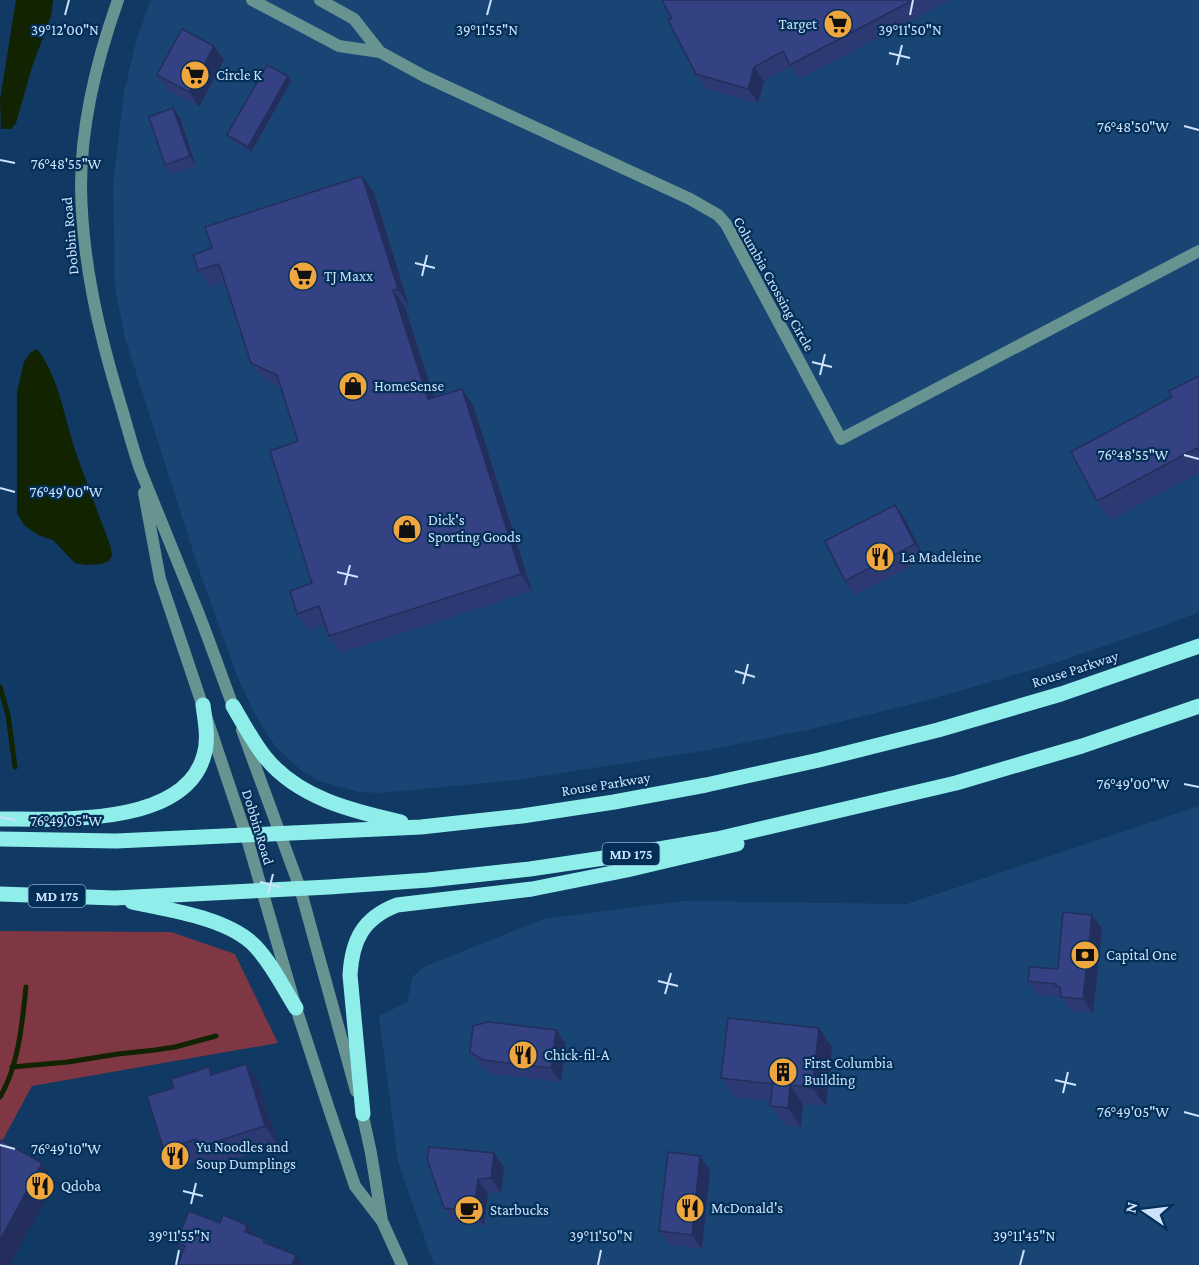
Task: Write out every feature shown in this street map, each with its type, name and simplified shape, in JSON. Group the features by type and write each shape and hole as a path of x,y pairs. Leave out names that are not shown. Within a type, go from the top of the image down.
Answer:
{"main road":[{"name":"Rouse Parkway","path":"0,839 116,841 421,827 522,816 614,802 706,785 819,760 938,730 1061,694 1199,645"},
{"path":"0,819 44,819 130,811 156,804 176,794 189,783 204,755 206,735 203,705"},
{"path":"233,706 264,757 294,785 339,806 421,827"},
{"name":"MD 175","path":"0,894 115,898 428,880 530,869 624,855 717,838 956,783 1082,746 1199,706"},
{"path":"363,1114 350,975 351,958 360,932 383,911 397,905 532,889 627,870 834,820 956,783"},
{"path":"115,898 189,915 238,933 265,957 296,1008"}],"street":[{"name":"Dobbin Road","path":"118,0 107,30 93,87 84,135 81,184 82,230 101,340 140,466 199,614 300,888 363,1114 382,1221"},
{"name":"Columbia Crossing Circle","path":"252,0 339,46 380,52 424,76 690,198 718,215 726,224 841,439 1199,251"},
{"name":"Columbia Crossing Circle","path":"320,0 354,19 380,52"},
{"name":"Dobbin Road","path":"140,466 160,579 246,835 296,1008 355,1186 382,1221 402,1265"}],"shaded area":[{"path":"16,0 53,0 51,16 32,67 16,123 11,129 1,129 0,100"},
{"path":"151,0 1199,0 1199,612 1052,664 928,700 811,729 709,750 517,780 380,793 359,792 319,781 301,770 275,746 257,718 237,676 197,564 125,338 115,287 113,185 124,92 137,38"},
{"path":"37,349 45,360 56,385 76,453 110,545 112,555 109,561 101,564 75,563 53,540 38,535 24,525 17,513 17,392 24,362 30,353"},
{"path":"1199,806 1199,1265 434,1265 398,1162 379,1016 407,1002 413,976 426,966 543,919 682,901 907,904"},
{"path":"0,931 171,932 235,954 278,1043 32,1086 0,1145"}],"building":[{"path":"662,0 913,0 790,65 783,51 754,67 748,89 696,74 668,20 672,19"},
{"path":"182,29 214,46 189,92 157,75"},
{"path":"267,65 288,76 248,147 227,135"},
{"path":"173,108 190,156 165,165 149,117"},
{"path":"362,176 398,289 393,290 428,399 462,389 521,574 329,636 319,606 297,614 290,591 312,583 270,451 298,441 277,375 251,363 219,264 198,270 193,255 212,248 205,227"},
{"path":"1199,376 1199,451 1197,448 1097,501 1071,452 1172,397 1169,391"},
{"path":"895,505 915,544 845,581 825,541"},
{"path":"1063,912 1092,915 1083,999 1061,997 1060,987 1056,984 1028,981 1030,967 1058,969"},
{"name":"First Columbia Building","path":"728,1018 819,1028 812,1088 790,1085 788,1108 770,1106 773,1084 721,1078"},
{"path":"488,1022 556,1030 551,1068 483,1060 470,1052 473,1026"},
{"path":"246,1064 265,1126 199,1147 196,1139 164,1150 147,1096 174,1088 171,1079 209,1067 211,1075"},
{"path":"0,1140 42,1163 0,1240"},
{"path":"429,1147 494,1153 491,1178 478,1179 474,1212 444,1208 427,1159"},
{"path":"668,1152 700,1156 692,1235 659,1231"},
{"path":"189,1211 220,1223 223,1215 247,1225 245,1232 296,1255 292,1265 178,1265 185,1246 176,1243"}],"waterway":[{"path":"0,687 8,715 15,767"},
{"path":"0,1097 16,1058 26,987"},
{"path":"12,1067 68,1062 175,1047 216,1036"}],"place":[{"name":"Target","path":"838,24"},
{"name":"Circle K","path":"195,75"},
{"name":"TJ Maxx","path":"303,276"},
{"name":"HomeSense","path":"353,386"},
{"name":"Dick's Sporting Goods","path":"407,529"},
{"name":"La Madeleine","path":"880,557"},
{"name":"Capital One","path":"1085,955"},
{"name":"Chick-fil-A","path":"523,1055"},
{"name":"First Columbia Building","path":"783,1072"},
{"name":"Yu Noodles and Soup Dumplings","path":"175,1156"},
{"name":"Qdoba","path":"40,1186"},
{"name":"McDonald's","path":"690,1208"},
{"name":"Starbucks","path":"469,1210"}]}
